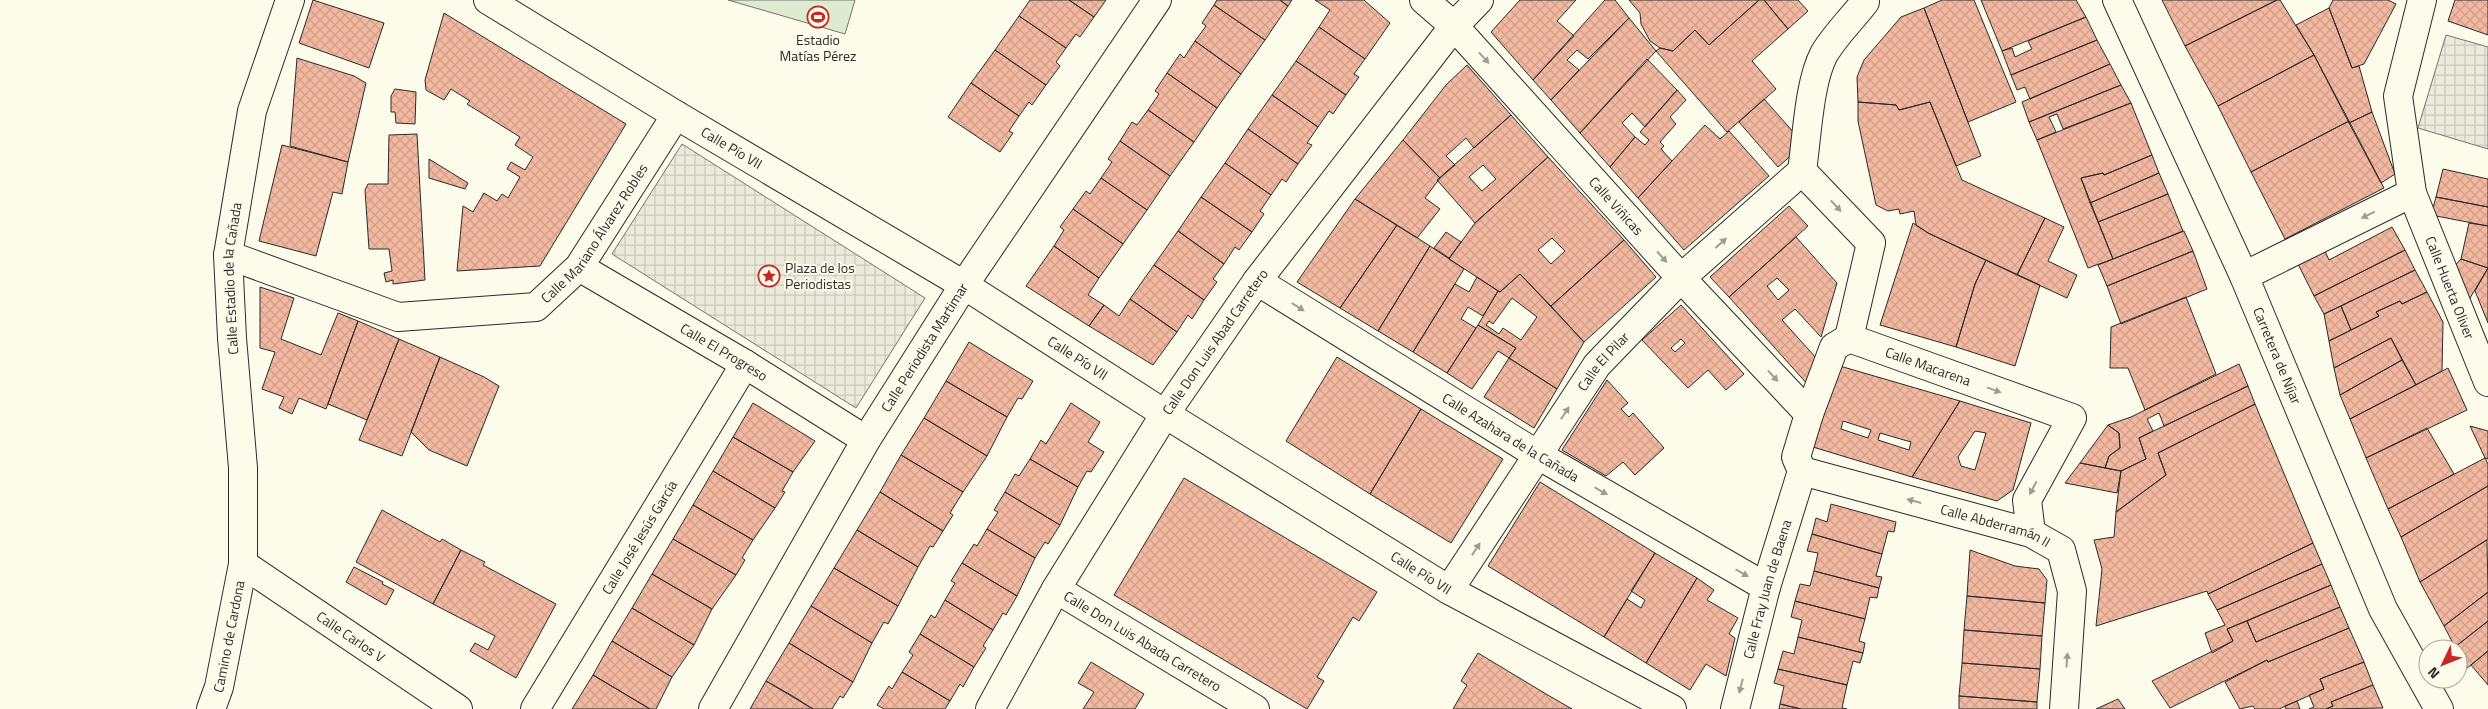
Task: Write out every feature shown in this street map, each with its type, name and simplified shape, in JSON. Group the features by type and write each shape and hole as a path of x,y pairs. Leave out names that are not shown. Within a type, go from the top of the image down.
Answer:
{"street":[{"name":"Calle Estadio de la Cañada","path":"243,564 243,468 232,338 228,255 252,111 290,0"},
{"name":"Calle Pío VII","path":"488,0 676,115 964,285 1165,414 1449,590 1672,709"},
{"name":"Calle Periodista Martimar","path":"712,709 866,440 964,285 1157,0"},
{"name":"Calle Viñicas","path":"1424,0 1454,26 1681,278 1808,414"},
{"name":"Calle Don Luis Abad Carretero","path":"990,709 1056,589 1165,414 1257,281 1454,26 1479,0"},
{"name":"Carretera de Níjar","path":"2117,0 2244,276 2383,609 2439,709"},
{"path":"1802,470 1796,457 1808,414 1834,347 1849,338 1870,243 1802,171 1816,74 1824,54 1867,1"},
{"name":"Calle Huerta Oliver","path":"2418,1 2398,96 2412,193 2488,382"},
{"name":"Calle Mariano Álvarez Robles","path":"228,255 398,317 536,307 579,266 676,115"},
{"name":"Calle El Pilar","path":"1449,590 1597,365 1681,278 1802,171"},
{"path":"2244,276 2412,193"},
{"name":"Calle El Progreso","path":"579,266 745,364 866,440"},
{"name":"Calle Azahara de la Cañada","path":"1257,281 1538,455 1766,588"},
{"name":"Calle Macarena","path":"1849,338 2072,418 2027,500 2031,534"},
{"name":"Calle José Jesús García","path":"535,709 745,364"},
{"name":"Calle Abderramán II","path":"1802,470 2031,534 2061,550 2072,591 2064,709"},
{"name":"Calle Fray Juan de Baena","path":"1735,709 1766,588 1802,470"},
{"name":"Camino de Cardona","path":"211,709 219,687 243,564"},
{"name":"Calle Carlos V","path":"243,564 458,709"},
{"name":"Calle Don Luis Abada Carretero","path":"1056,589 1255,709"}],"green space":[{"name":"Estadio Matías Pérez","path":"728,0 855,0 845,34"}],"shaded area":[{"path":"2446,35 2488,47 2488,149 2418,128"},
{"name":"Plaza de los Periodistas","path":"682,144 925,298 856,408 612,254"}],"building":[{"path":"313,0 384,23 369,68 299,43"},
{"path":"1030,0 1069,0 1094,17 1080,37 1076,34 1066,48 1019,16"},
{"path":"1069,0 1106,0 1094,17"},
{"path":"1217,0 1280,0 1288,6 1265,40 1214,5"},
{"path":"1280,0 1292,0 1288,6"},
{"path":"1315,0 1364,0 1390,23 1365,59 1319,27 1330,10"},
{"path":"1520,0 1576,0 1557,21 1574,36 1533,80 1491,32"},
{"path":"1605,0 1615,0 1629,18 1588,59 1577,50 1567,60 1579,70 1551,100 1533,80"},
{"path":"1629,0 1759,0 1709,45 1695,30 1673,51 1660,48 1650,41 1641,24 1640,13"},
{"path":"1759,0 1764,0 1788,29 1752,61 1776,89 1727,132 1656,51 1660,48 1673,51 1695,30 1709,45"},
{"path":"1764,0 1798,0 1808,11 1788,29"},
{"path":"1942,0 1974,0 2016,102 1968,122 1924,8"},
{"path":"1981,0 2076,0 2086,17 2002,51"},
{"path":"2162,0 2277,0 2185,46"},
{"path":"2280,0 2314,55 2218,106 2185,46"},
{"path":"2333,0 2388,0 2396,4 2364,64 2352,68 2329,8"},
{"path":"2455,0 2488,0 2488,35 2448,21"},
{"path":"1214,5 1265,40 1241,74 1195,41 1206,26 1202,23"},
{"path":"1924,8 1981,156 1956,166 1930,102 1899,110 1896,105 1858,102 1857,77 1864,60 1901,17"},
{"path":"2329,8 2352,68 2359,66 2372,112 2349,123 2314,55 2296,25"},
{"path":"444,13 626,124 540,266 457,271 463,206 473,212 484,193 497,201 502,194 508,198 520,177 507,169 511,162 525,170 533,157 515,145 520,137 467,104 470,101 451,89 444,100 426,90 425,80"},
{"path":"1019,16 1066,48 1056,62 1060,66 1046,85 995,50"},
{"path":"2086,17 2097,40 2011,75 2002,51 2012,48 2015,57 2032,49 2028,41"},
{"path":"1629,18 1656,51 1580,133 1551,100"},
{"path":"1319,27 1365,59 1354,74 1359,77 1346,95 1296,61"},
{"path":"2097,40 2110,64 2030,99 2025,87 2017,90 2011,75"},
{"path":"1195,41 1241,74 1217,108 1167,73 1180,54 1184,58"},
{"path":"995,50 1046,85 1032,105 1029,102 1019,116 971,83"},
{"path":"2314,55 2349,121 2251,172 2218,106"},
{"path":"297,58 354,76 366,83 348,162 290,146"},
{"path":"1647,59 1677,90 1645,127 1632,113 1622,123 1635,137 1610,167 1580,133"},
{"path":"1296,61 1346,95 1333,114 1329,111 1318,127 1272,95"},
{"path":"2110,64 2121,85 2029,122 2022,102"},
{"path":"1467,65 1511,115 1474,148 1466,138 1446,156 1455,165 1440,178 1403,140 1446,85"},
{"path":"1167,73 1217,108 1194,142 1148,110 1159,94 1155,91"},
{"path":"971,83 1019,116 1009,131 1013,133 1000,152 948,117"},
{"path":"2121,85 2131,103 2063,129 2057,114 2049,117 2056,132 2037,140 2029,122"},
{"path":"395,89 416,92 415,124 396,123 395,112 391,112 391,96"},
{"path":"1677,90 1686,100 1670,117 1676,124 1660,142 1664,146 1661,149 1672,161 1638,198 1610,167 1635,137 1645,145 1649,140 1640,132"},
{"path":"1272,95 1318,127 1307,143 1312,145 1298,164 1248,129"},
{"path":"1764,99 1804,144 1778,167 1739,122"},
{"path":"1858,102 1896,105 1899,110 1930,102 1962,180 2045,218 2017,275 1928,233 1916,225 1914,211 1900,214 1899,209 1888,211 1876,205 1858,121"},
{"path":"2131,103 2152,155 2104,175 2103,173 2081,178 2113,259 2088,268 2037,140"},
{"path":"1148,110 1194,142 1170,176 1120,141 1132,122 1137,125"},
{"path":"2372,112 2395,174 2381,183 2349,123"},
{"path":"1511,115 1548,157 1475,223 1437,180","holes":["1483,165 1496,179 1482,191 1469,177"]},
{"path":"2349,121 2384,188 2285,239 2251,172"},
{"path":"1705,125 1720,139 1729,131 1769,176 1684,250 1638,198"},
{"path":"1248,129 1298,164 1286,182 1282,179 1271,195 1225,163"},
{"path":"417,134 425,280 393,284 393,280 386,282 384,273 392,271 389,249 369,249 365,190 368,184 388,184 389,135"},
{"path":"1403,140 1440,178 1425,198 1440,209 1417,238 1355,199"},
{"path":"1120,141 1170,176 1147,210 1101,178 1112,162 1108,159"},
{"path":"282,145 348,162 342,194 333,192 316,256 259,241"},
{"path":"2152,155 2159,173 2090,203 2081,178 2103,173 2104,175"},
{"path":"1548,157 1624,240 1551,306 1520,274 1500,292 1449,259 1475,223","holes":["1552,238 1565,251 1551,264 1538,250"]},
{"path":"429,159 468,183 465,189 429,178"},
{"path":"1225,163 1271,195 1260,211 1264,214 1252,232 1201,197"},
{"path":"2443,169 2488,179 2488,207 2436,197"},
{"path":"2159,173 2168,194 2098,222 2090,203"},
{"path":"1101,178 1147,210 1123,244 1073,209 1086,191 1090,194"},
{"path":"2168,194 2183,231 2113,259 2098,222"},
{"path":"1201,197 1252,232 1239,250 1235,247 1224,264 1178,231"},
{"path":"2436,197 2488,207 2488,226 2431,215"},
{"path":"1355,199 1397,225 1340,308 1297,282"},
{"path":"1789,206 1808,226 1729,297 1710,277"},
{"path":"1073,209 1123,244 1099,278 1054,246 1064,230 1060,227"},
{"path":"2045,218 2064,227 2048,261 2077,275 2067,298 2017,275"},
{"path":"1913,223 1928,233 1986,260 1975,284 1956,347 1880,325"},
{"path":"2469,223 2488,226 2488,268 2461,259"},
{"path":"1397,225 1430,246 1378,331 1340,308"},
{"path":"2392,227 2405,250 2314,296 2298,264 2325,251 2329,260"},
{"path":"1178,231 1224,264 1213,279 1217,282 1204,300 1154,265"},
{"path":"2184,231 2193,251 2107,286 2098,265"},
{"path":"1446,232 1461,242 1449,258 1434,248"},
{"path":"1796,237 1837,283 1821,337 1795,309 1782,320 1818,360 1810,387 1729,297","holes":["1777,278 1789,290 1778,300 1767,286"]},
{"path":"1624,240 1656,277 1584,342 1551,306"},
{"path":"1054,246 1099,278 1088,295 1104,305 1089,326 1026,286"},
{"path":"1430,246 1464,269 1413,352 1378,331"},
{"path":"2405,250 2415,270 2324,314 2314,296"},
{"path":"2193,251 2207,289 2121,324 2107,286"},
{"path":"2461,259 2488,268 2467,303 2449,272"},
{"path":"1986,260 2040,285 2015,366 1956,347 1975,284"},
{"path":"1154,265 1204,300 1192,319 1188,315 1177,332 1130,299"},
{"path":"2488,268 2488,323 2475,291"},
{"path":"2415,270 2427,292 2402,304 2400,301 2376,312 2379,316 2351,330 2341,306"},
{"path":"1520,274 1584,342 1557,389 1509,358 1516,348 1478,325 1498,291 1500,292","holes":["1512,298 1537,317 1521,340 1503,328 1499,334 1486,325 1489,321 1493,324"]},
{"path":"1477,277 1498,291 1483,316 1468,307 1461,319 1476,328 1447,373 1413,352 1455,284 1469,292"},
{"path":"260,287 294,298 281,339 321,355 338,313 358,321 326,409 299,398 292,414 279,408 284,397 262,389 275,352 260,348"},
{"path":"2427,292 2443,322 2442,371 2416,385 2391,338 2334,368 2329,341 2379,316 2376,312 2400,301 2402,304"},
{"path":"2186,297 2216,374 2145,410 2128,368 2110,368 2111,327"},
{"path":"1130,299 1177,332 1153,365 1089,326 1104,305 1119,316"},
{"path":"1681,305 1744,374 1726,390 1708,370 1688,388 1642,340","holes":["1681,339 1685,343 1675,352 1671,348"]},
{"path":"2341,306 2351,330 2329,341 2324,314"},
{"path":"358,321 399,339 367,420 328,404"},
{"path":"1478,325 1516,348 1509,358 1498,351 1472,389 1447,373"},
{"path":"2391,338 2402,360 2340,395 2334,368"},
{"path":"399,339 440,357 402,456 359,440"},
{"path":"969,342 1033,381 1022,399 1018,398 1007,417 946,381"},
{"path":"440,357 499,386 467,466 429,450 411,432"},
{"path":"1337,357 1421,409 1370,494 1286,441"},
{"path":"1509,358 1557,389 1534,428 1484,397"},
{"path":"2402,360 2416,385 2350,419 2340,395"},
{"path":"1833,364 1960,401 1912,477 1803,444","holes":["1843,421 1871,430 1868,438 1841,429","1880,433 1911,442 1909,450 1878,440"]},
{"path":"2239,364 2248,386 2164,426 2159,413 2147,419 2153,431 2139,438 2146,459 2121,471 2105,468 2109,456 2120,448 2119,433 2108,425 2131,417"},
{"path":"2448,368 2467,410 2366,458 2350,419"},
{"path":"1607,380 1628,403 1621,409 1629,417 1633,413 1664,448 1635,475 1623,462 1606,476 1562,450"},
{"path":"946,381 1007,417 987,456 924,418"},
{"path":"2248,386 2255,404 2158,453 2166,475 2116,512 2121,471 2146,459 2139,438"},
{"path":"1960,401 2031,423 2013,490 1997,501 1912,477","holes":["1975,431 1986,433 1975,470 1961,466 1958,457"]},
{"path":"753,403 815,441 793,472 733,437"},
{"path":"1071,403 1100,422 1088,442 1104,452 1091,472 1087,471 1078,487 1030,459 1041,440 1046,444"},
{"path":"2255,404 2313,543 2208,594 2207,591 2096,626 2102,569 2094,540 2114,537 2116,512 2166,475 2158,453"},
{"path":"1421,409 1503,459 1451,543 1370,494"},
{"path":"924,418 987,456 963,492 901,455"},
{"path":"2108,425 2119,433 2120,448 2109,456 2105,468 2080,463"},
{"path":"2470,426 2488,431 2488,459 2485,458"},
{"path":"2427,428 2454,474 2388,509 2366,458"},
{"path":"733,437 793,472 782,491 785,492 775,508 713,471"},
{"path":"901,455 963,492 950,513 953,515 943,531 880,492"},
{"path":"2485,458 2488,464 2488,486 2401,537 2388,509"},
{"path":"1030,459 1078,487 1060,525 1005,492 1015,474 1019,476"},
{"path":"2080,463 2121,471 2117,493 2065,483"},
{"path":"713,471 775,508 753,540 693,505"},
{"path":"1184,478 1377,592 1359,621 1353,617 1317,677 1324,681 1307,709 1114,595"},
{"path":"1540,482 1655,553 1604,637 1488,566"},
{"path":"2488,486 2488,539 2420,582 2401,537"},
{"path":"880,492 943,531 933,547 930,546 918,567 857,530"},
{"path":"1005,492 1060,525 1048,544 1045,542 1035,558 987,529 998,512 994,510"},
{"path":"1831,504 1896,522 1894,532 1888,531 1882,554 1812,534 1816,518 1827,522"},
{"path":"693,505 753,540 742,558 745,560 736,575 673,539"},
{"path":"382,510 440,542 442,539 461,550 433,604 356,562"},
{"path":"987,529 1035,558 1017,596 962,563 974,544 977,546"},
{"path":"857,530 918,567 898,606 834,568"},
{"path":"1812,534 1882,554 1876,576 1882,577 1879,588 1814,571 1818,553 1807,551"},
{"path":"673,539 736,575 712,609 652,574"},
{"path":"2487,540 2488,592 2444,626 2420,582"},
{"path":"2313,543 2322,564 2217,610 2208,594"},
{"path":"461,550 485,562 483,565 556,604 516,678 470,651 475,643 488,650 495,636 433,604"},
{"path":"1970,550 2015,566 2039,569 2047,580 2045,603 1967,596"},
{"path":"1655,553 1697,578 1646,663 1604,637 1627,599 1641,608 1645,600 1631,591"},
{"path":"962,563 1017,596 1006,615 1003,613 993,630 945,600 955,583 951,581"},
{"path":"2322,564 2331,585 2227,629 2233,641 2212,653 2205,633 2225,625 2217,610"},
{"path":"354,567 394,590 386,605 346,582"},
{"path":"834,568 898,606 888,624 884,622 872,643 811,606"},
{"path":"1814,571 1879,588 1877,598 1870,597 1865,619 1795,601 1800,584 1810,586"},
{"path":"652,574 712,609 694,645 632,608"},
{"path":"1697,578 1714,590 1707,600 1738,618 1729,634 1735,638 1726,676 1706,664 1690,690 1646,663"},
{"path":"2331,585 2340,607 2256,642 2247,621"},
{"path":"2488,592 2488,621 2465,639 2451,639 2444,626"},
{"path":"1967,596 2045,603 2042,636 1964,630"},
{"path":"945,600 993,630 983,646 986,648 974,667 920,634 931,615 935,618"},
{"path":"1795,601 1865,619 1859,641 1865,643 1863,653 1798,637 1802,620 1791,617"},
{"path":"811,606 872,643 853,682 789,643"},
{"path":"2340,607 2349,628 2268,662 2267,660 2170,708 2152,681 2233,641 2227,629 2247,621 2256,642"},
{"path":"632,608 694,645 672,677 612,641"},
{"path":"2488,621 2488,651 2468,667 2468,639 2465,639"},
{"path":"2349,628 2364,662 2320,679 2324,689 2279,709 2255,709 2253,706 2240,709 2225,682 2267,660 2268,662"},
{"path":"1964,630 2042,636 2040,669 1962,663"},
{"path":"920,634 974,667 963,687 960,684 950,701 902,672 913,655 909,652"},
{"path":"1798,637 1863,653 1860,663 1853,661 1847,685 1778,669 1783,651 1794,654"},
{"path":"612,641 672,677 656,709 650,709 593,675"},
{"path":"789,643 853,682 843,698 840,696 832,709 813,709 766,681"},
{"path":"2488,651 2488,685 2471,665"},
{"path":"1478,653 1572,709 1453,709 1467,685 1461,681"},
{"path":"1091,662 1144,694 1135,709 1083,709 1094,692 1078,683"},
{"path":"2364,662 2373,685 2331,702 2333,706 2326,709 2309,709 2314,707 2309,695 2324,689 2320,679"},
{"path":"1962,663 2040,669 2037,702 1959,696"},
{"path":"1778,669 1847,685 1842,708 1847,709 1801,709 1780,704 1784,686 1774,683"},
{"path":"902,672 950,701 945,709 884,709 877,705 889,686 892,689"},
{"path":"593,675 650,709 572,709"},
{"path":"766,681 791,695 813,709 750,709"},
{"path":"2373,685 2383,708 2326,709 2333,706 2331,702"},
{"path":"1959,696 2037,702 2037,709 1959,709"},
{"path":"2118,699 2125,709 2096,709"},
{"path":"2297,701 2300,709 2286,709 2285,706"},
{"path":"1780,704 1801,709 1779,709"}],"place":[{"name":"Estadio Matías Pérez","path":"818,17"},
{"name":"Plaza de los Periodistas","path":"769,276"}]}
